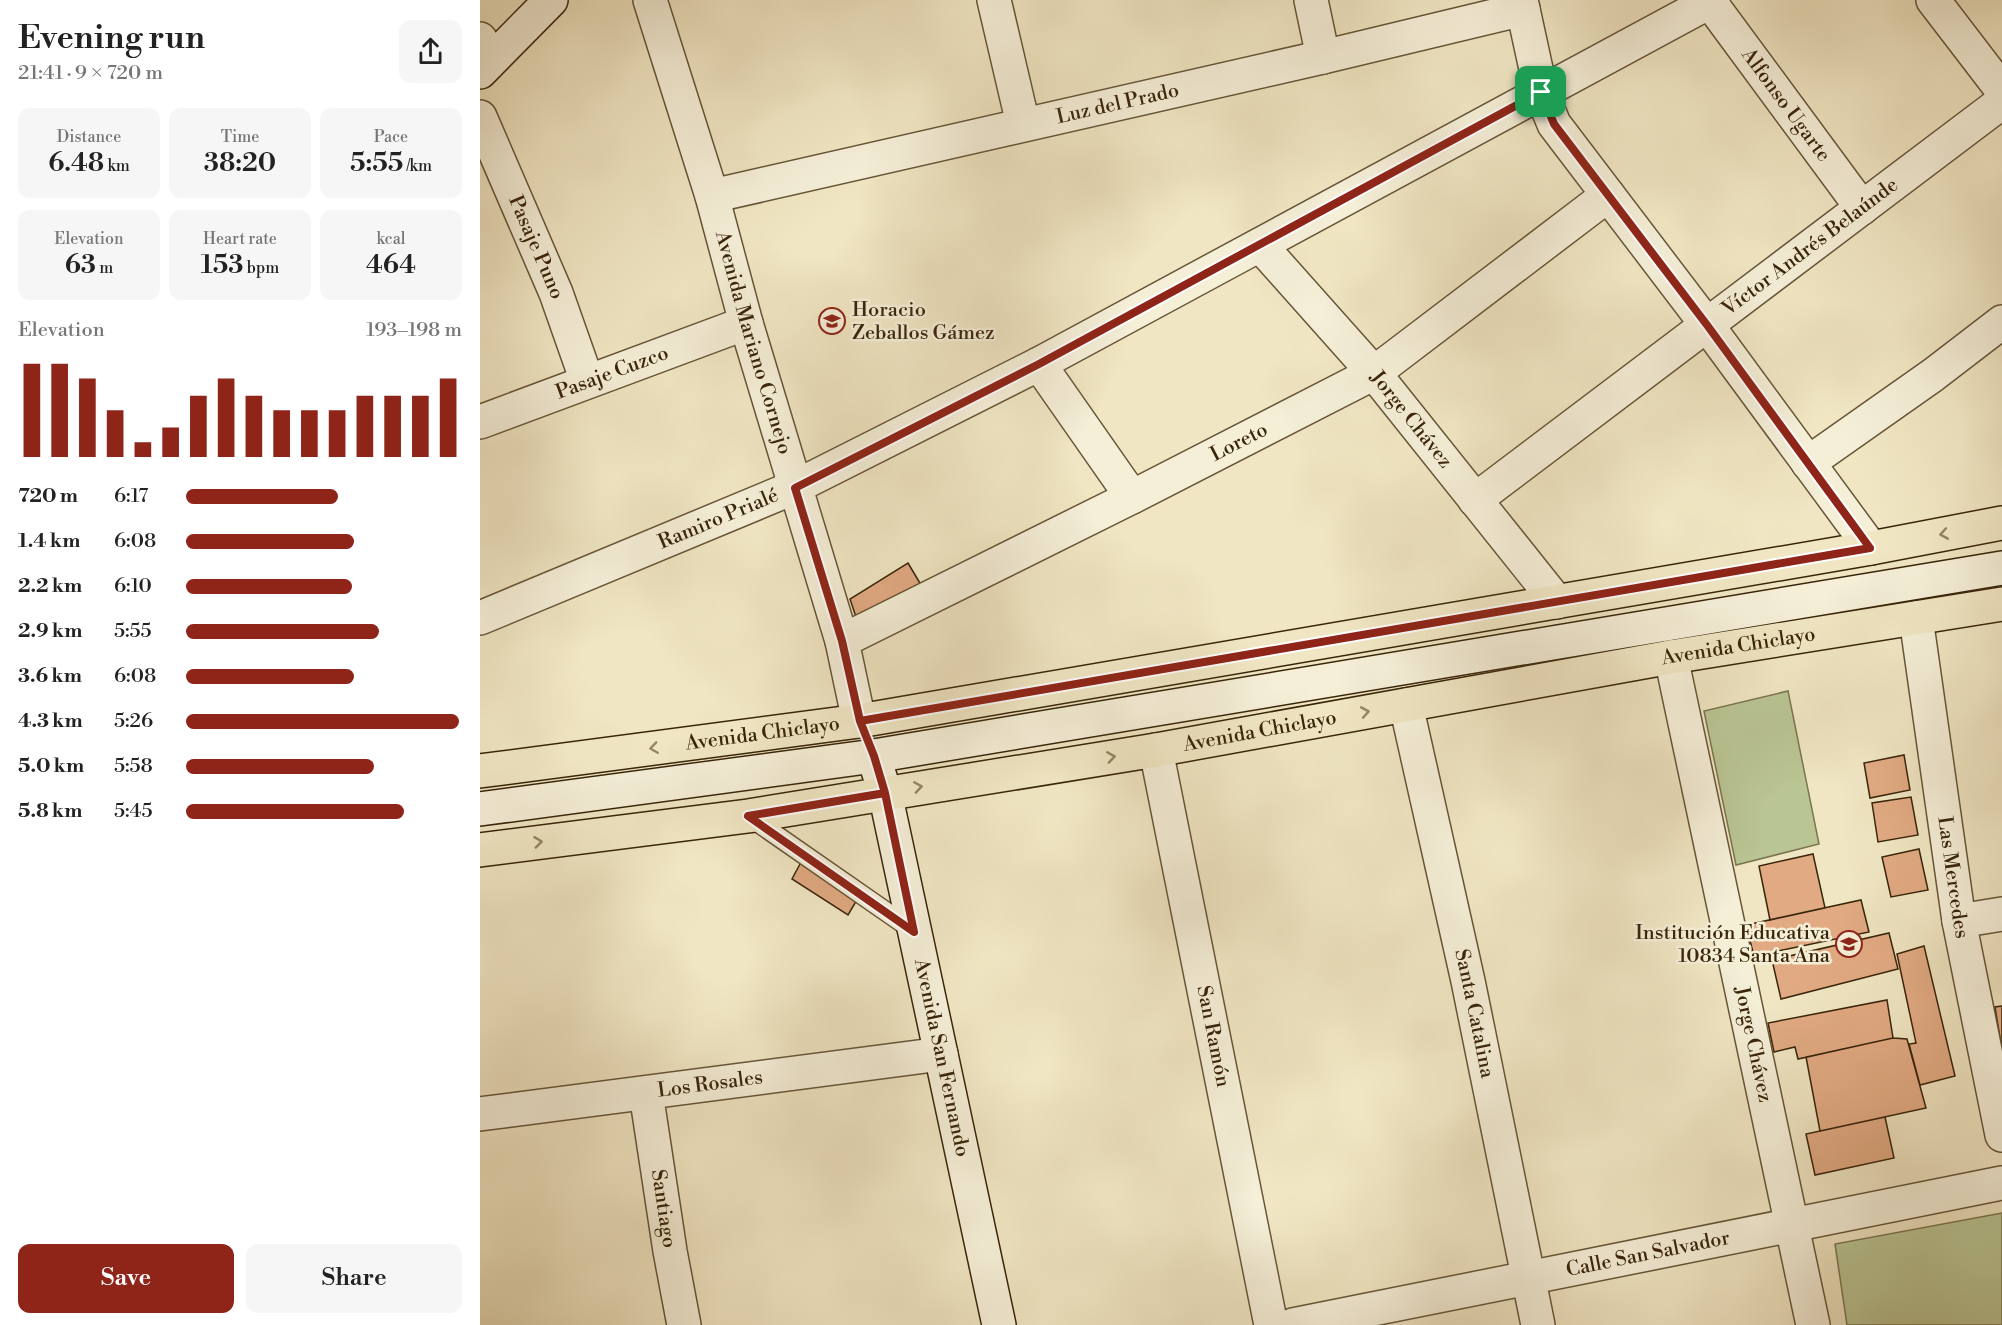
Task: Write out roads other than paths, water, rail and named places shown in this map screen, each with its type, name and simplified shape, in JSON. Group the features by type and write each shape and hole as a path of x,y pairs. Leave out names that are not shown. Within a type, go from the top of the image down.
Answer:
{"main road":[{"name":"Avenida Chiclayo","path":"480,771 860,721 1870,548 2002,523"},
{"name":"Avenida Chiclayo","path":"480,850 748,816 1156,750 1671,657 2002,604"}],"street":[{"path":"484,56 551,0"},
{"name":"Avenida Mariano Cornejo","path":"650,0 712,196 746,323 842,641 860,721 874,756"},
{"path":"994,0 1023,124"},
{"path":"1311,0 1323,57"},
{"path":"1933,0 2002,90"},
{"name":"Ramiro Prialé","path":"480,618 795,488 1039,364 1712,1"},
{"name":"Alfonso Ugarte","path":"1712,1 1862,208"},
{"path":"1522,5 1541,92 1554,124 1707,325 1870,548"},
{"name":"Luz del Prado","path":"712,196 1323,57 1522,5"},
{"name":"Víctor Andrés Belaúnde","path":"1475,500 2002,102"},
{"name":"Pasaje Puno","path":"480,117 556,293 587,381"},
{"name":"Loreto","path":"842,641 1132,497 1374,373 1608,195"},
{"name":"Jorge Chávez","path":"1260,245 1374,373 1557,602"},
{"path":"1808,463 1933,375 2002,322"},
{"name":"Pasaje Cuzco","path":"480,422 746,323"},
{"path":"1039,364 1132,497"},
{"name":"Avenida Chiclayo","path":"480,809 874,756 2002,568"},
{"name":"Las Mercedes","path":"1916,618 1959,921 2002,1135"},
{"name":"Jorge Chávez","path":"1671,657 1813,1325"},
{"name":"Santa Catalina","path":"1406,705 1468,981 1538,1325"},
{"name":"San Ramón","path":"1156,750 1271,1325"},
{"name":"Avenida San Fernando","path":"874,756 885,793 999,1325"},
{"path":"1959,921 2002,914"},
{"name":"Los Rosales","path":"480,1114 941,1054"},
{"name":"Santiago","path":"646,1093 670,1251 684,1325"},
{"name":"Calle San Salvador","path":"1293,1325 2002,1183"}],"lane":[{"path":"748,816 914,932"}],"place":[{"name":"Horacio Zeballos Gámez","path":"832,321"},
{"name":"Institución Educativa 10834 Santa Ana","path":"1849,944"}]}
